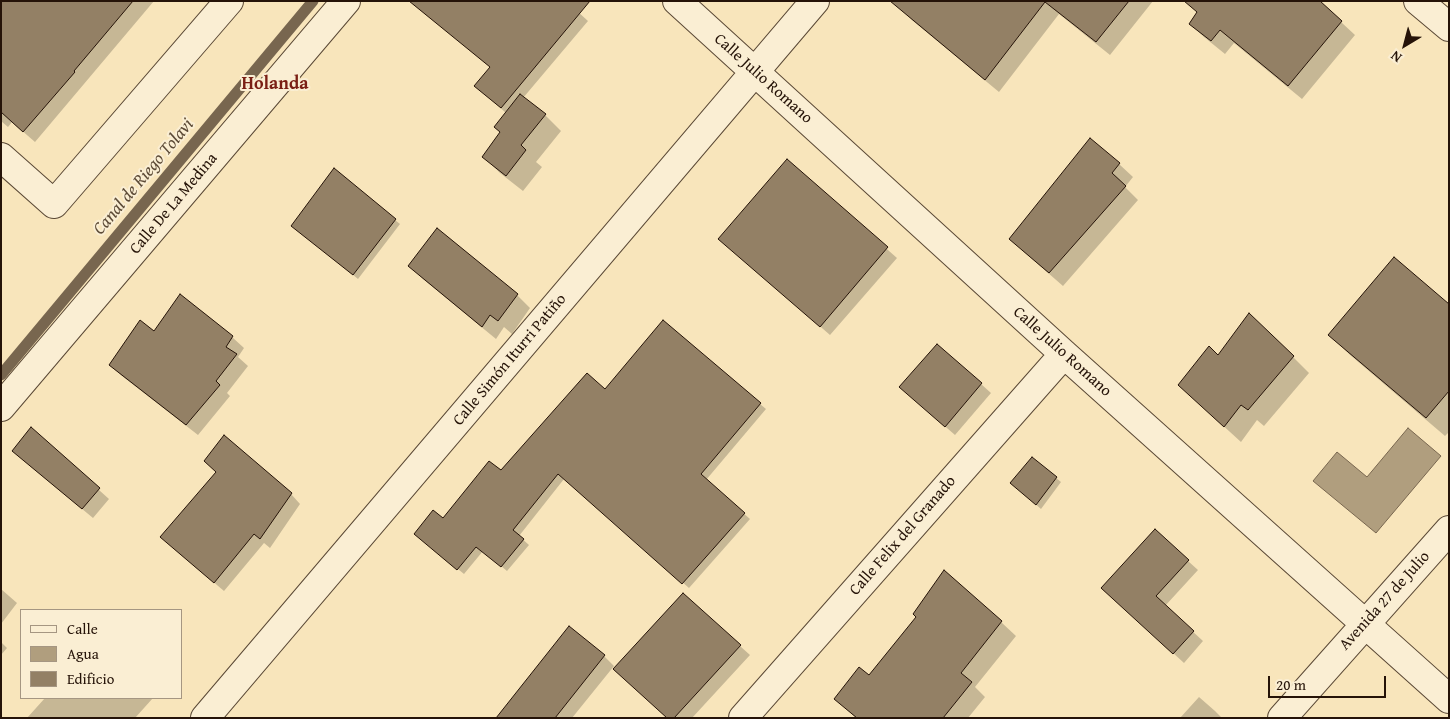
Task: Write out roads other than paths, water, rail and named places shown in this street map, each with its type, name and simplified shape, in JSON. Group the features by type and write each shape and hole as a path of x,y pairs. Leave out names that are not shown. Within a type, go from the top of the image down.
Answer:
{"street":[{"path":"1,157 54,204 229,1"},
{"name":"Calle De La Medina","path":"1,407 346,1"},
{"name":"Calle Julio Romano","path":"678,1 1064,354 1449,699"},
{"name":"Calle Simón Iturri Patiño","path":"205,718 815,1"},
{"path":"1418,1 1449,27"},
{"name":"Calle Felix del Granado","path":"742,718 1064,354"},
{"name":"Avenida 27 de Julio","path":"1282,718 1449,530"}],"water":[{"path":"1408,428 1441,456 1376,533 1313,481 1337,452 1367,477"}],"waterway":[{"name":"Canal de Riego Tolavi","path":"1,375 313,1"}],"district":[{"name":"Holanda","path":"275,84"}]}
